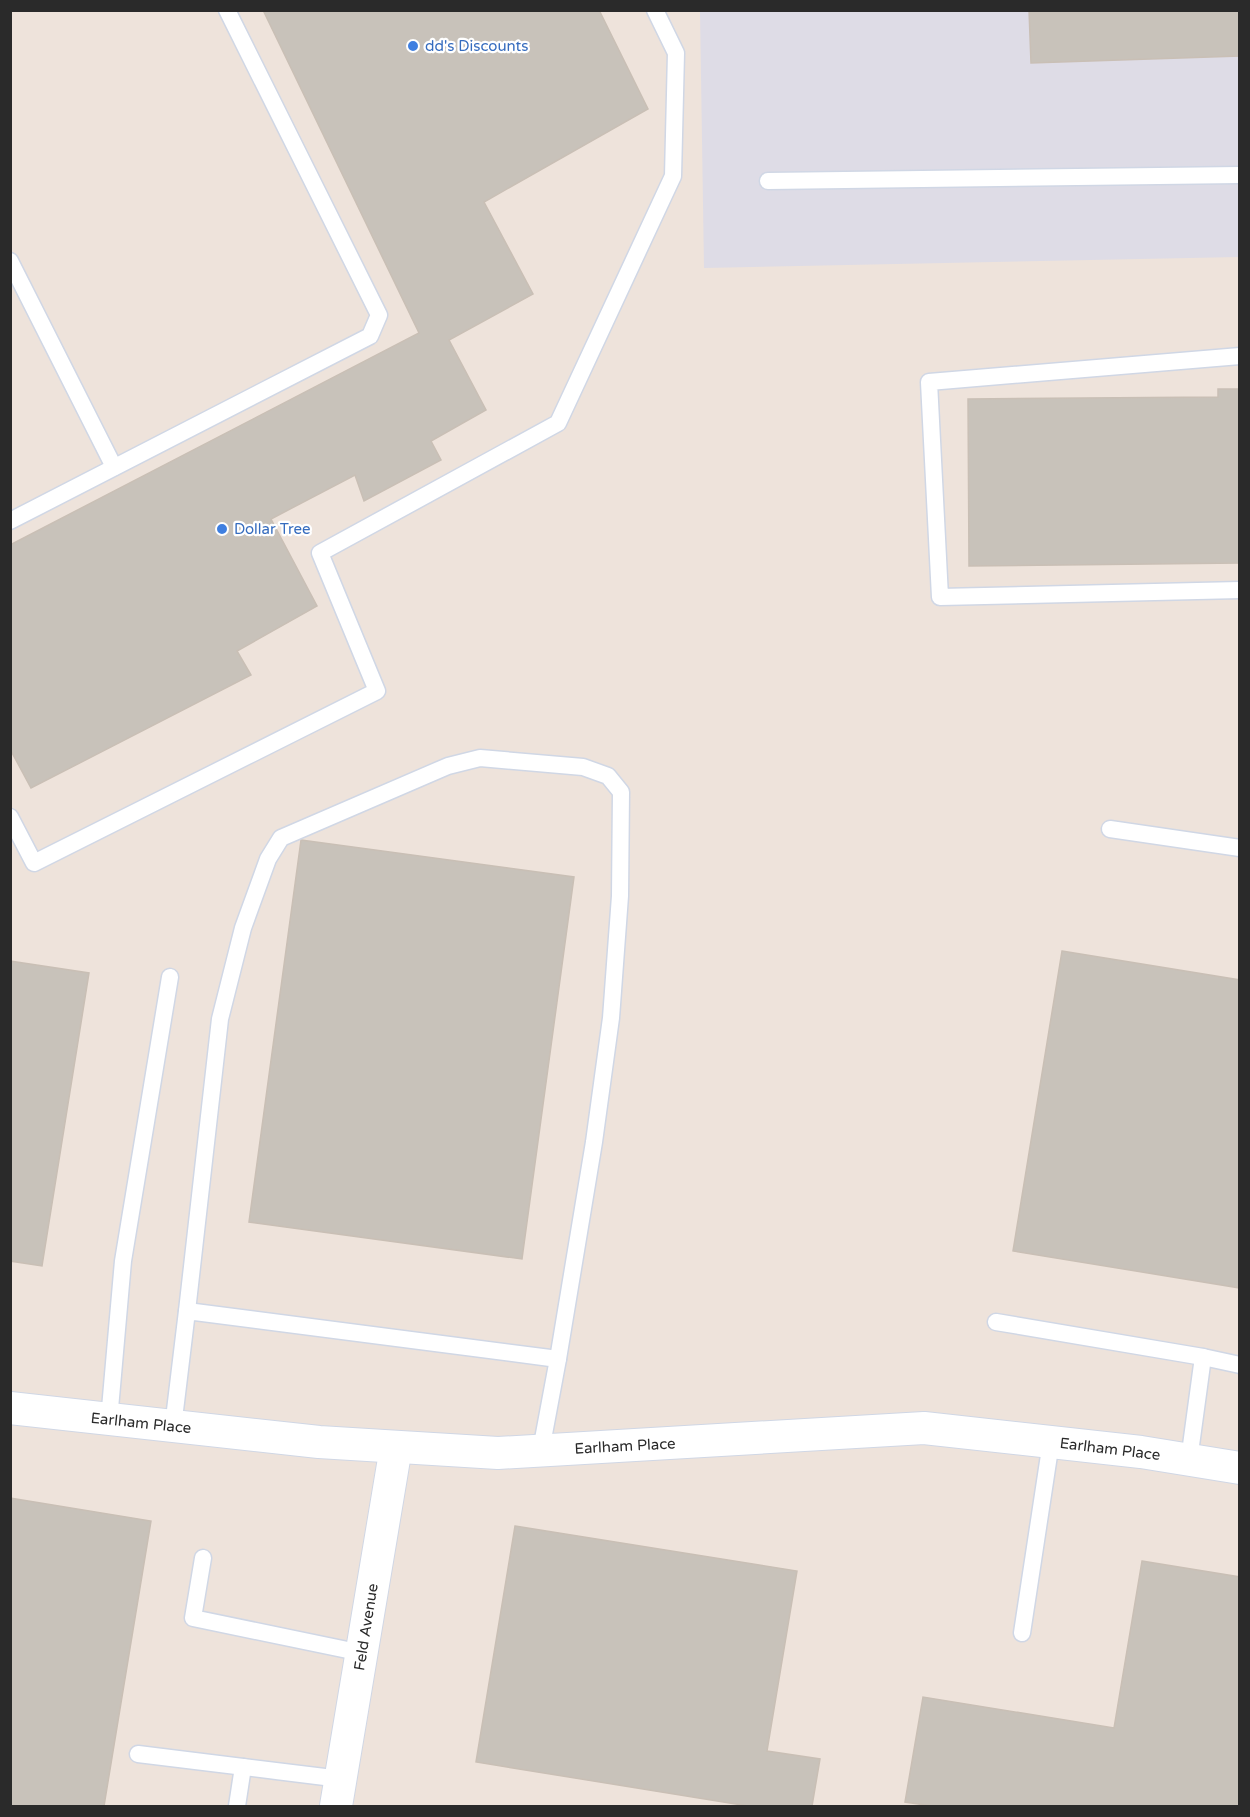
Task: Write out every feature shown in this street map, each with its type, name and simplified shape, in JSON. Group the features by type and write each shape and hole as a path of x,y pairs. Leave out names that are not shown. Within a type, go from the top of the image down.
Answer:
{"street":[{"name":"Earlham Place","path":"10,1408 319,1442 498,1453 924,1428 1141,1452 1239,1468"},
{"name":"Feld Avenue","path":"339,1792 396,1447"}],"lane":[{"path":"10,521 370,336 379,315 227,10"},
{"path":"10,817 34,863 377,691 320,553 558,423 673,176 676,53 655,10"},
{"path":"768,181 1239,175"},
{"path":"10,261 114,467"},
{"path":"1239,356 929,382 940,597 1239,590"},
{"path":"173,1427 220,1019 243,928 268,859 281,838 448,766 480,758 583,767 608,776 621,792 620,896 609,1029 594,1142 541,1450"},
{"path":"1110,829 1239,848"},
{"path":"109,1420 123,1261 170,977"},
{"path":"187,1311 558,1359"},
{"path":"996,1322 1239,1365"},
{"path":"1189,1460 1203,1358"},
{"path":"1022,1633 1051,1442"},
{"path":"203,1558 193,1618 362,1653"},
{"path":"138,1754 243,1767 339,1792"},
{"path":"237,1806 243,1767"}],"shaded area":[{"path":"700,11 1239,11 1239,257 704,268"}],"building":[{"path":"263,10 599,10 648,109 484,202 533,294 449,340 486,410 431,441 441,460 364,501 355,475 271,519 317,606 237,651 251,675 31,788 10,749 10,545 419,333"},
{"path":"1029,10 1240,10 1240,56 1031,63"},
{"path":"1218,389 1240,389 1240,563 969,566 968,399 1218,397"},
{"path":"301,840 574,877 522,1259 249,1222"},
{"path":"1062,951 1240,980 1240,1288 1013,1251"},
{"path":"10,961 89,973 42,1266 10,1261"},
{"path":"10,1498 151,1521 104,1806 10,1806"},
{"path":"515,1526 797,1571 767,1751 820,1759 812,1806 748,1806 476,1762"},
{"path":"1142,1561 1240,1577 1240,1806 932,1806 905,1802 923,1697 1114,1728"}],"place":[{"name":"dd's Discounts","path":"413,46"},
{"name":"Dollar Tree","path":"222,529"}]}
